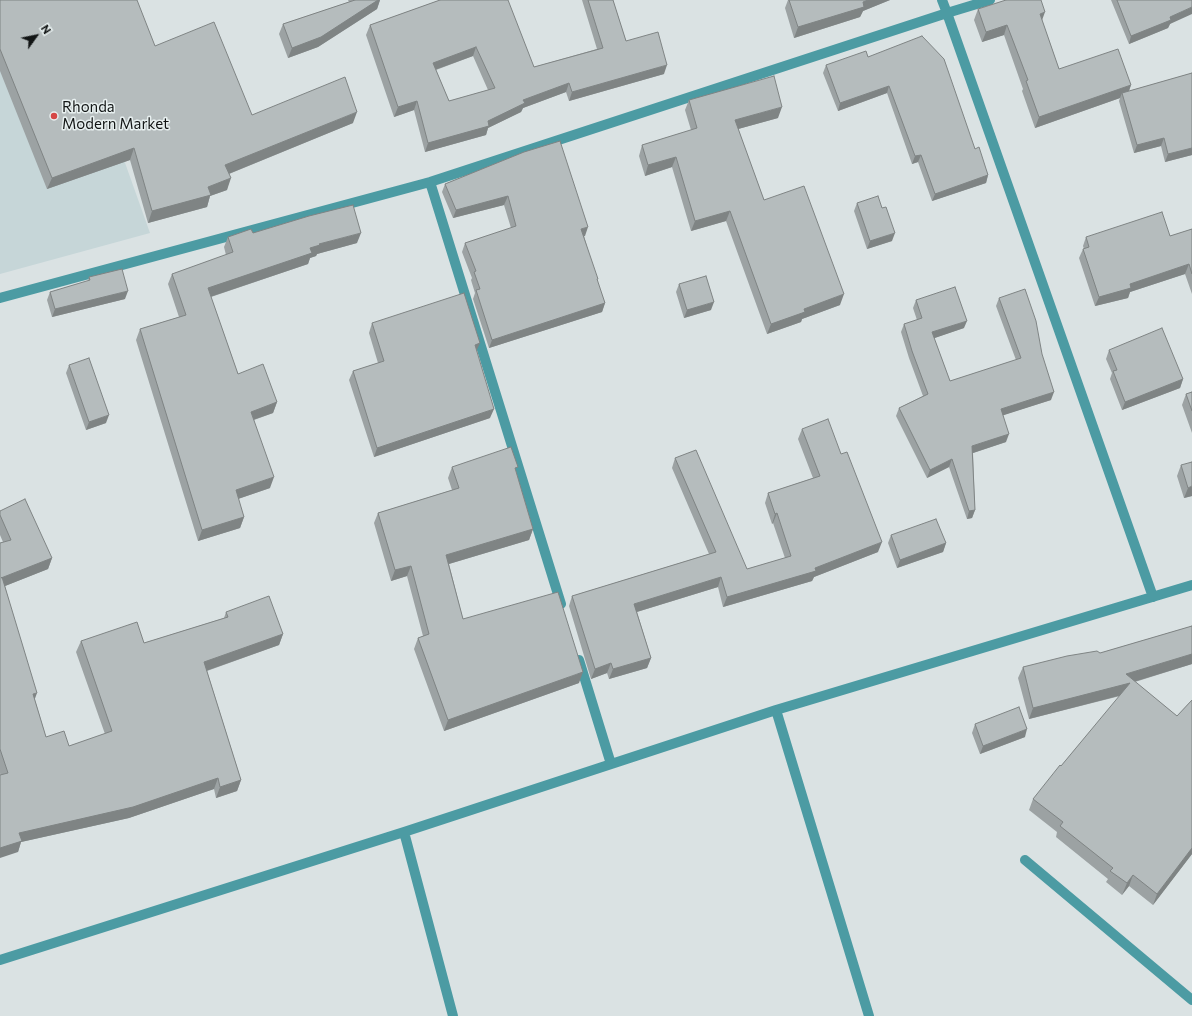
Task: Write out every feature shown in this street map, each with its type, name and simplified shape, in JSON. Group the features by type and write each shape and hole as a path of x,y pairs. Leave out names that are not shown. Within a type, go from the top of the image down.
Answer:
{"street":[{"path":"942,0 1153,597"},
{"path":"0,298 430,182 990,0"},
{"path":"430,182 564,613"},
{"path":"0,960 404,832 776,710 1192,585"},
{"path":"576,651 611,764"},
{"path":"776,710 869,1016"},
{"path":"404,832 453,1016"},
{"path":"1025,860 1192,1000"}],"shaded area":[{"name":"Rhonda Modern Market","path":"0,0 67,0 150,233 0,274"}],"building":[{"path":"0,0 137,0 155,46 214,22 252,115 345,77 357,112 225,165 231,178 208,187 211,195 152,211 134,148 52,178 0,49"},
{"path":"355,0 378,0 321,37 292,48 283,24"},
{"path":"440,0 508,0 534,67 603,48 588,0 613,0 626,41 658,32 667,65 572,92 569,83 523,100 525,103 488,121 489,126 428,143 417,101 398,107 370,25","holes":["476,47 495,88 449,101 433,63"]},
{"path":"789,0 868,0 863,2 864,7 798,27"},
{"path":"1006,0 1041,0 1045,12 1040,14 1059,69 1118,49 1131,85 1039,117 1026,81 1028,80 1007,25 986,32 978,9"},
{"path":"1117,0 1192,0 1192,7 1170,17 1171,20 1131,36"},
{"path":"922,36 944,59 975,149 979,147 988,175 935,194 921,155 915,156 889,86 840,103 826,65 866,51 868,57"},
{"path":"1192,73 1192,148 1168,154 1164,138 1137,145 1122,93"},
{"path":"774,76 782,107 735,120 764,200 804,186 844,294 804,309 805,312 771,324 730,211 695,221 676,157 648,165 642,145 697,128 689,100"},
{"path":"560,141 588,227 581,229 605,303 492,340 476,290 480,289 474,272 476,271 465,243 516,226 508,196 456,210 445,184 524,152"},
{"path":"878,196 882,208 886,207 895,233 870,241 857,203"},
{"path":"353,205 361,233 319,244 320,245 310,248 312,253 208,288 238,374 263,364 277,402 251,412 274,477 236,490 244,517 202,530 140,329 186,315 172,274 233,252 228,237 251,229 253,233 309,216"},
{"path":"1162,212 1170,236 1192,229 1192,274 1189,264 1130,284 1131,288 1099,297 1083,249 1089,247 1086,237"},
{"path":"122,269 128,291 55,309 50,292 90,280 89,277"},
{"path":"706,276 714,302 687,310 679,284"},
{"path":"955,287 967,321 932,332 950,381 1021,358 999,298 1025,289 1036,321 1042,354 1054,392 1001,409 1009,434 972,446 975,510 969,511 952,459 930,470 899,408 928,394 904,324 922,318 916,300"},
{"path":"464,293 480,343 475,345 494,409 377,448 353,371 384,361 372,323"},
{"path":"1162,328 1183,379 1125,402 1113,371 1117,370 1109,350"},
{"path":"89,358 109,415 89,422 69,365"},
{"path":"1192,392 1192,411 1186,394"},
{"path":"828,419 841,454 847,452 882,542 815,568 816,571 727,597 721,577 634,604 651,658 613,669 611,663 595,669 572,596 716,552 675,458 696,450 747,569 791,556 777,513 775,514 768,493 820,476 802,429"},
{"path":"511,447 518,467 515,468 533,529 446,555 463,619 558,592 583,672 448,720 418,638 429,634 411,566 395,570 378,513 459,488 452,467"},
{"path":"1192,462 1192,486 1188,488 1181,465"},
{"path":"25,499 52,558 2,578 37,693 33,694 46,737 64,731 69,746 112,731 81,641 137,622 144,643 228,617 226,612 269,596 283,634 204,662 241,780 220,787 218,778 133,807 19,833 22,841 0,848 0,775 8,773 0,749 0,543 11,540 0,515 0,511"},
{"path":"936,519 946,543 900,560 891,535"},
{"path":"1192,626 1192,654 1126,674 1177,716 1192,700 1192,848 1157,894 1133,875 1127,883 1110,871 1113,868 1060,826 1063,822 1033,799 1130,683 1033,708 1023,667 1067,656 1097,651 1100,653"},
{"path":"1019,707 1027,729 983,746 975,724"}],"place":[{"name":"Rhonda Modern Market","path":"54,116"}]}
